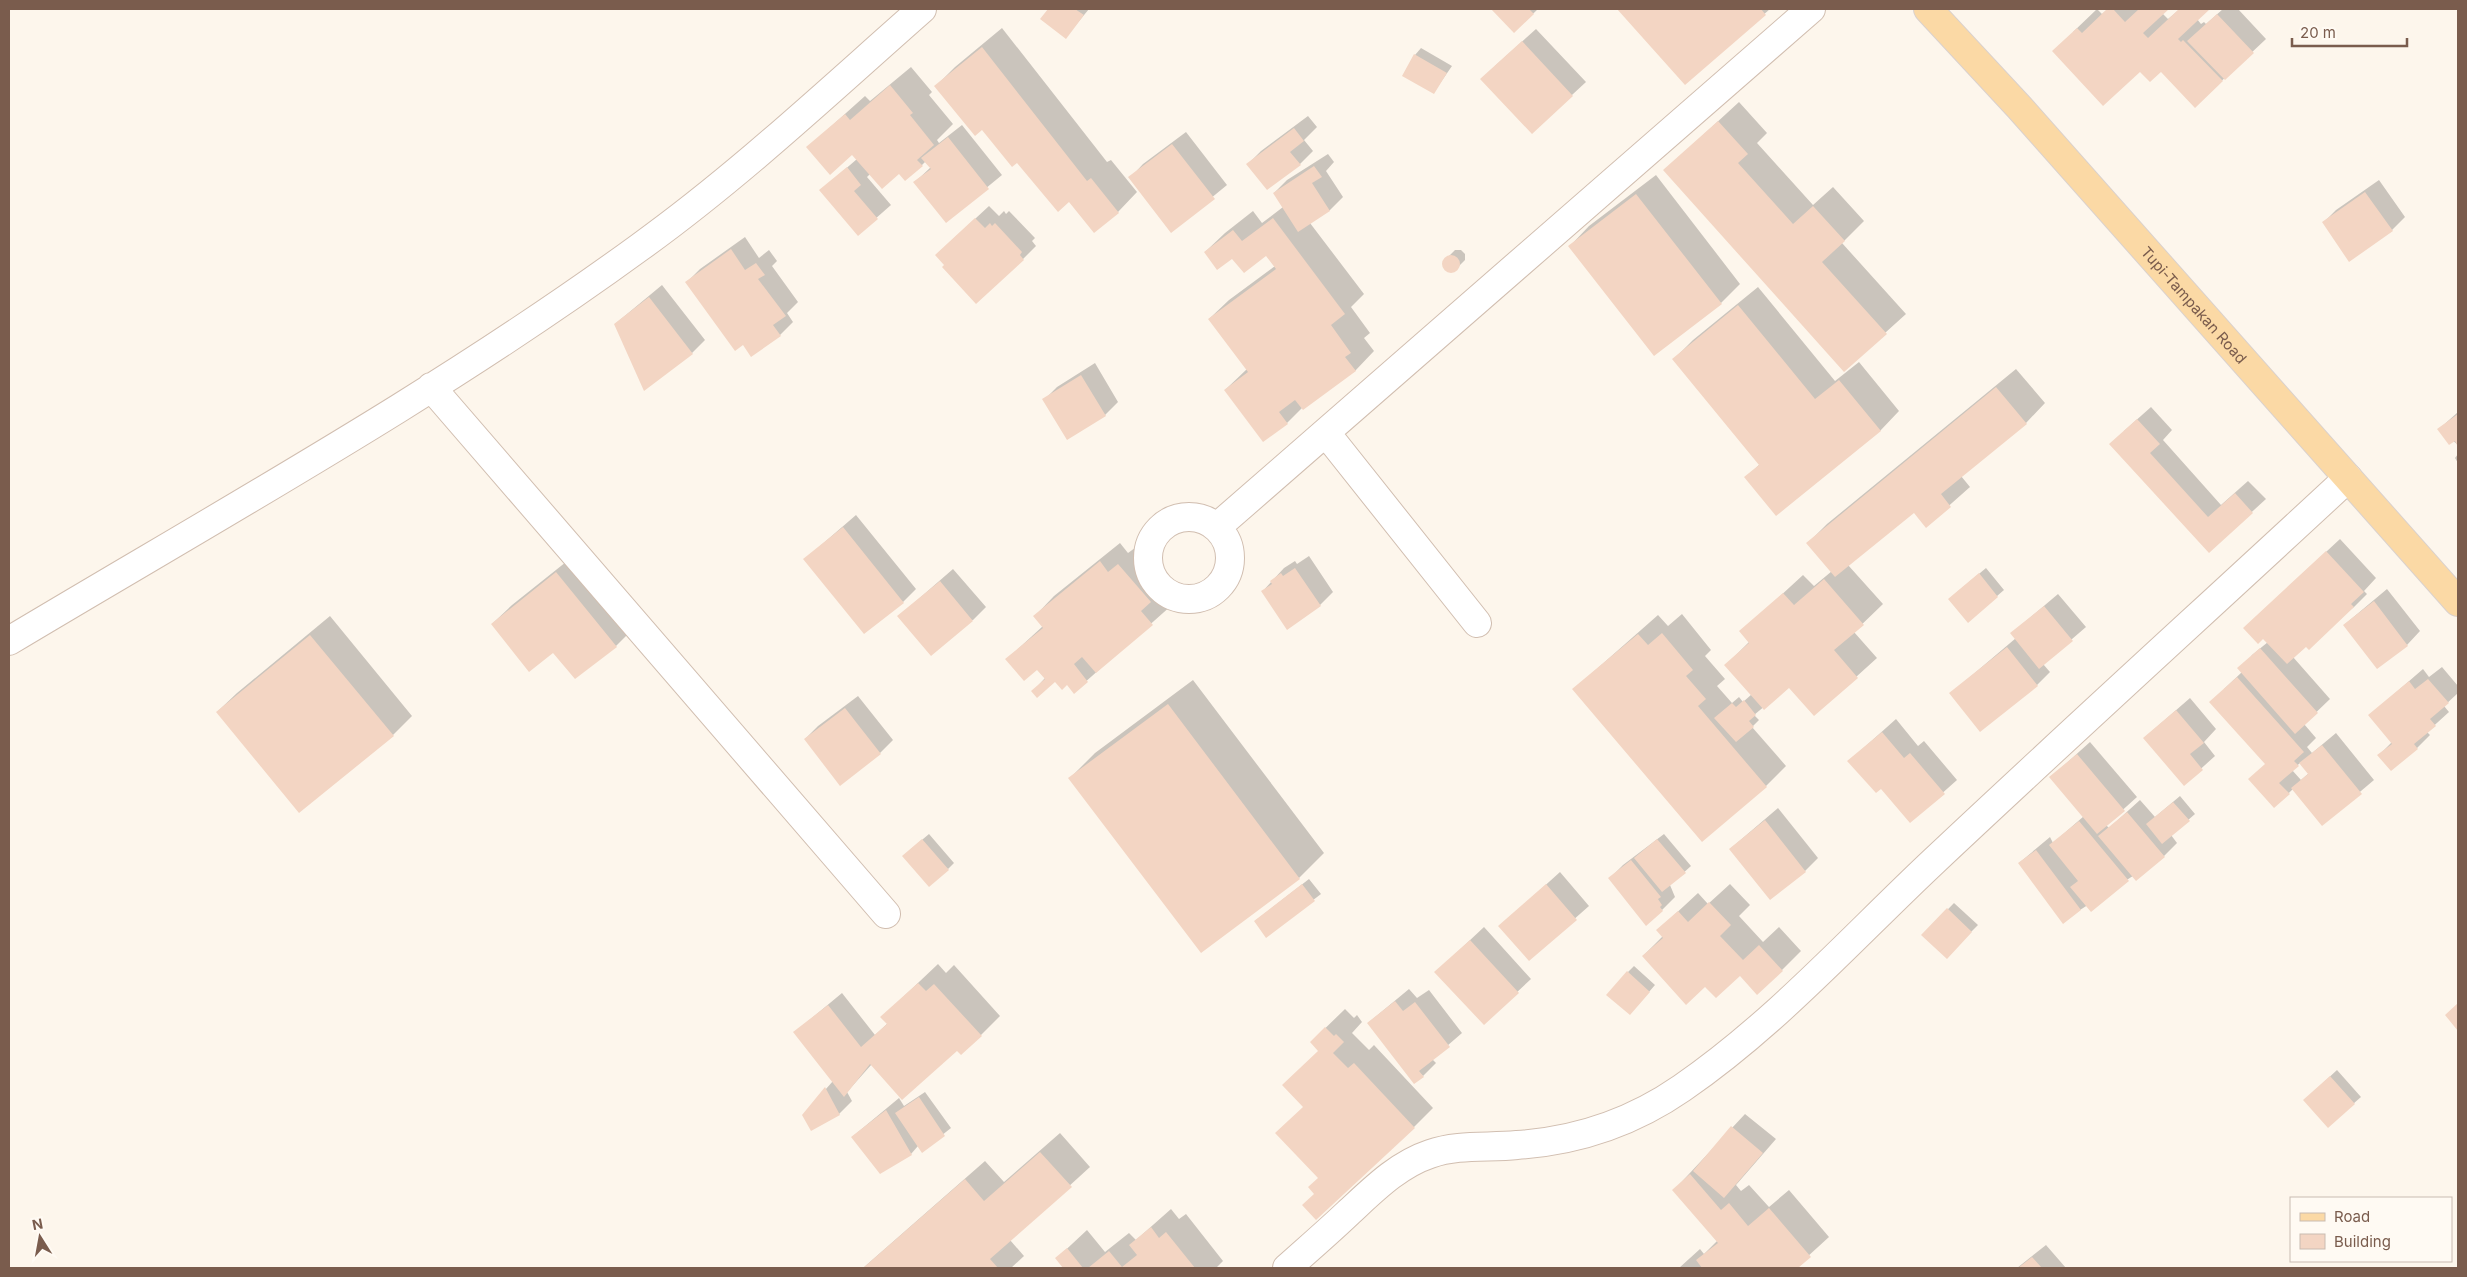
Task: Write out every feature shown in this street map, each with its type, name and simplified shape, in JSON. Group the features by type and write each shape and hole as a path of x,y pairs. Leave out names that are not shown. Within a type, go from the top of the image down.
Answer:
{"main road":[{"name":"Tupi-Tampakan Road","path":"1928,9 2020,108 2458,602"}],"street":[{"path":"9,640 431,386 531,322 655,236 727,180 922,9"},
{"path":"1217,528 1811,9"},
{"path":"431,386 886,914"},
{"path":"1326,433 1477,623"},
{"path":"1287,1268 1374,1188 1402,1168 1430,1154 1469,1146 1516,1146 1595,1132 1637,1116 1680,1090 1747,1041 1934,861 2348,478"}],"building":[{"path":"1048,9 1075,9 1084,15 1066,39 1040,19"},
{"path":"1491,9 1529,9 1534,14 1514,33"},
{"path":"1617,9 1761,9 1766,15 1685,85"},
{"path":"2107,9 2113,9 2125,22 2139,9 2169,9 2143,33 2148,38 2179,9 2210,9 2178,39 2181,42 2183,40 2223,81 2195,108 2161,72 2150,82 2140,72 2103,106 2052,51 2077,28 2082,33"},
{"path":"2217,14 2254,53 2225,80 2187,41"},
{"path":"1522,41 1573,96 1532,134 1480,79"},
{"path":"982,47 1087,181 1091,178 1119,213 1094,233 1069,202 1058,212 1017,163 1012,167 982,130 975,136 934,86"},
{"path":"1414,54 1447,73 1434,94 1402,76"},
{"path":"890,85 913,113 910,115 934,145 917,160 923,166 905,181 899,174 882,189 852,155 830,175 806,147 845,114 850,120"},
{"path":"1718,121 1748,154 1738,163 1793,224 1813,206 1845,241 1822,262 1887,334 1844,372 1663,170"},
{"path":"1294,128 1304,141 1290,152 1301,165 1267,190 1246,164"},
{"path":"948,137 989,189 946,223 913,182 931,169 921,158"},
{"path":"1172,144 1215,199 1171,233 1128,177"},
{"path":"1314,166 1322,177 1312,183 1330,211 1298,232 1273,193"},
{"path":"847,167 861,185 854,191 878,219 858,236 819,190"},
{"path":"2365,192 2393,231 2349,262 2322,222"},
{"path":"1636,194 1722,304 1654,356 1568,246"},
{"path":"975,218 985,228 990,223 992,226 995,223 1022,252 1020,255 1024,260 976,304 942,267 944,265 935,255"},
{"path":"1273,218 1345,314 1331,325 1351,353 1345,357 1356,371 1303,410 1295,400 1279,412 1288,424 1263,442 1224,390 1248,372 1208,319 1276,269 1266,256 1244,273 1232,259 1217,270 1204,252 1233,230 1242,241"},
{"path":"731,249 745,270 756,263 765,275 758,279 786,316 773,325 781,336 751,357 743,345 735,351 685,282"},
{"path":"1451,255 1457,258 1460,264 1457,270 1451,273 1445,270 1442,264 1445,258"},
{"path":"649,297 693,354 644,391 614,324"},
{"path":"1738,305 1815,399 1839,380 1881,431 1776,516 1744,477 1759,465 1672,359"},
{"path":"1081,375 1106,416 1067,440 1042,399"},
{"path":"1996,387 2027,424 1941,494 1951,507 1926,528 1914,513 1835,577 1806,543"},
{"path":"2458,414 2458,447 2455,441 2449,445 2437,429"},
{"path":"2137,419 2160,444 2150,453 2208,517 2235,493 2253,513 2209,553 2109,444"},
{"path":"843,527 904,603 864,634 803,559"},
{"path":"2326,551 2364,592 2351,604 2354,607 2309,650 2306,647 2287,664 2263,639 2258,644 2243,628"},
{"path":"1100,561 1108,572 1118,564 1151,602 1141,611 1153,625 1096,673 1082,657 1074,664 1088,682 1074,694 1067,685 1062,690 1055,682 1037,698 1031,691 1045,679 1037,670 1024,681 1005,659 1043,628 1033,616"},
{"path":"1295,568 1321,606 1287,630 1261,591 1272,584 1270,581 1281,573 1283,576"},
{"path":"556,572 617,647 575,679 553,653 529,672 491,624"},
{"path":"1979,573 1998,597 1968,623 1948,599"},
{"path":"1824,579 1864,625 1834,650 1858,678 1814,716 1789,688 1764,710 1724,665 1749,643 1739,631 1783,593 1794,605"},
{"path":"940,581 973,621 931,656 897,616"},
{"path":"2374,601 2408,646 2377,669 2343,625"},
{"path":"2044,606 2073,641 2039,669 2010,633"},
{"path":"1662,633 1693,670 1686,676 1706,699 1698,706 1767,787 1702,842 1572,689 1638,634 1648,645"},
{"path":"310,635 394,736 299,813 216,712"},
{"path":"2007,647 2038,686 1980,732 1949,693"},
{"path":"2260,648 2318,713 2295,734 2237,668"},
{"path":"2237,677 2304,752 2294,761 2299,766 2279,783 2290,794 2274,808 2248,779 2265,764 2209,702"},
{"path":"2428,679 2449,703 2430,719 2436,726 2414,744 2418,749 2391,771 2377,755 2392,744 2368,715 2409,681 2415,689"},
{"path":"1744,700 1756,715 1749,721 1754,727 1736,742 1714,718 1732,703 1736,707"},
{"path":"1168,704 1300,879 1201,953 1068,778"},
{"path":"845,708 881,754 840,786 804,739"},
{"path":"2176,710 2204,743 2190,754 2203,770 2184,786 2143,738"},
{"path":"1882,732 1904,758 1910,753 1945,794 1910,823 1881,789 1876,793 1847,761"},
{"path":"2322,745 2362,794 2322,826 2291,788 2308,774 2299,763"},
{"path":"2077,754 2125,811 2097,834 2049,777"},
{"path":"2173,802 2190,821 2162,844 2146,824"},
{"path":"2127,812 2165,857 2136,881 2098,836"},
{"path":"1765,820 1806,872 1770,900 1729,849"},
{"path":"2079,821 2129,881 2091,912 2070,887 2078,881 2049,845"},
{"path":"922,839 949,870 929,887 902,856"},
{"path":"1657,839 1686,873 1662,892 1634,858"},
{"path":"2036,850 2081,910 2063,924 2018,863"},
{"path":"1631,860 1661,897 1658,899 1663,911 1646,926 1608,878"},
{"path":"1302,884 1315,901 1266,938 1254,921"},
{"path":"1546,884 1577,920 1529,961 1498,926"},
{"path":"1709,902 1731,925 1720,936 1743,960 1759,945 1783,971 1757,995 1740,976 1716,998 1705,987 1686,1005 1642,956 1663,938 1656,930 1678,911 1688,922"},
{"path":"1947,908 1972,932 1947,959 1921,935"},
{"path":"1470,940 1519,993 1484,1025 1434,972"},
{"path":"1627,971 1650,992 1630,1015 1606,995"},
{"path":"918,983 926,991 934,984 982,1036 961,1055 957,1051 902,1100 870,1064 844,1097 793,1032 828,1005 861,1047 887,1024 880,1017"},
{"path":"1395,1001 1403,1011 1415,1002 1450,1047 1419,1071 1424,1077 1414,1084 1367,1023"},
{"path":"2458,1003 2458,1031 2445,1015"},
{"path":"1325,1027 1344,1042 1333,1053 1348,1068 1354,1063 1415,1128 1316,1220 1302,1205 1314,1194 1308,1187 1318,1178 1275,1133 1303,1107 1282,1085 1318,1051 1310,1042"},
{"path":"2330,1076 2355,1104 2328,1128 2303,1100"},
{"path":"825,1087 840,1115 811,1131 802,1115"},
{"path":"919,1097 945,1136 922,1153 895,1113"},
{"path":"886,1110 912,1155 880,1174 851,1137"},
{"path":"1731,1126 1763,1153 1724,1198 1693,1171"},
{"path":"1040,1152 1072,1187 990,1259 998,1268 863,1268 965,1179 984,1201"},
{"path":"1690,1174 1721,1210 1729,1203 1748,1226 1769,1208 1811,1257 1798,1268 1702,1268 1696,1260 1718,1243 1672,1190"},
{"path":"1151,1227 1159,1238 1166,1232 1195,1268 1088,1268 1109,1251 1122,1267 1137,1255 1129,1245"},
{"path":"1067,1248 1083,1268 1063,1268 1055,1258"},
{"path":"2032,1257 2042,1268 2018,1268"}]}
